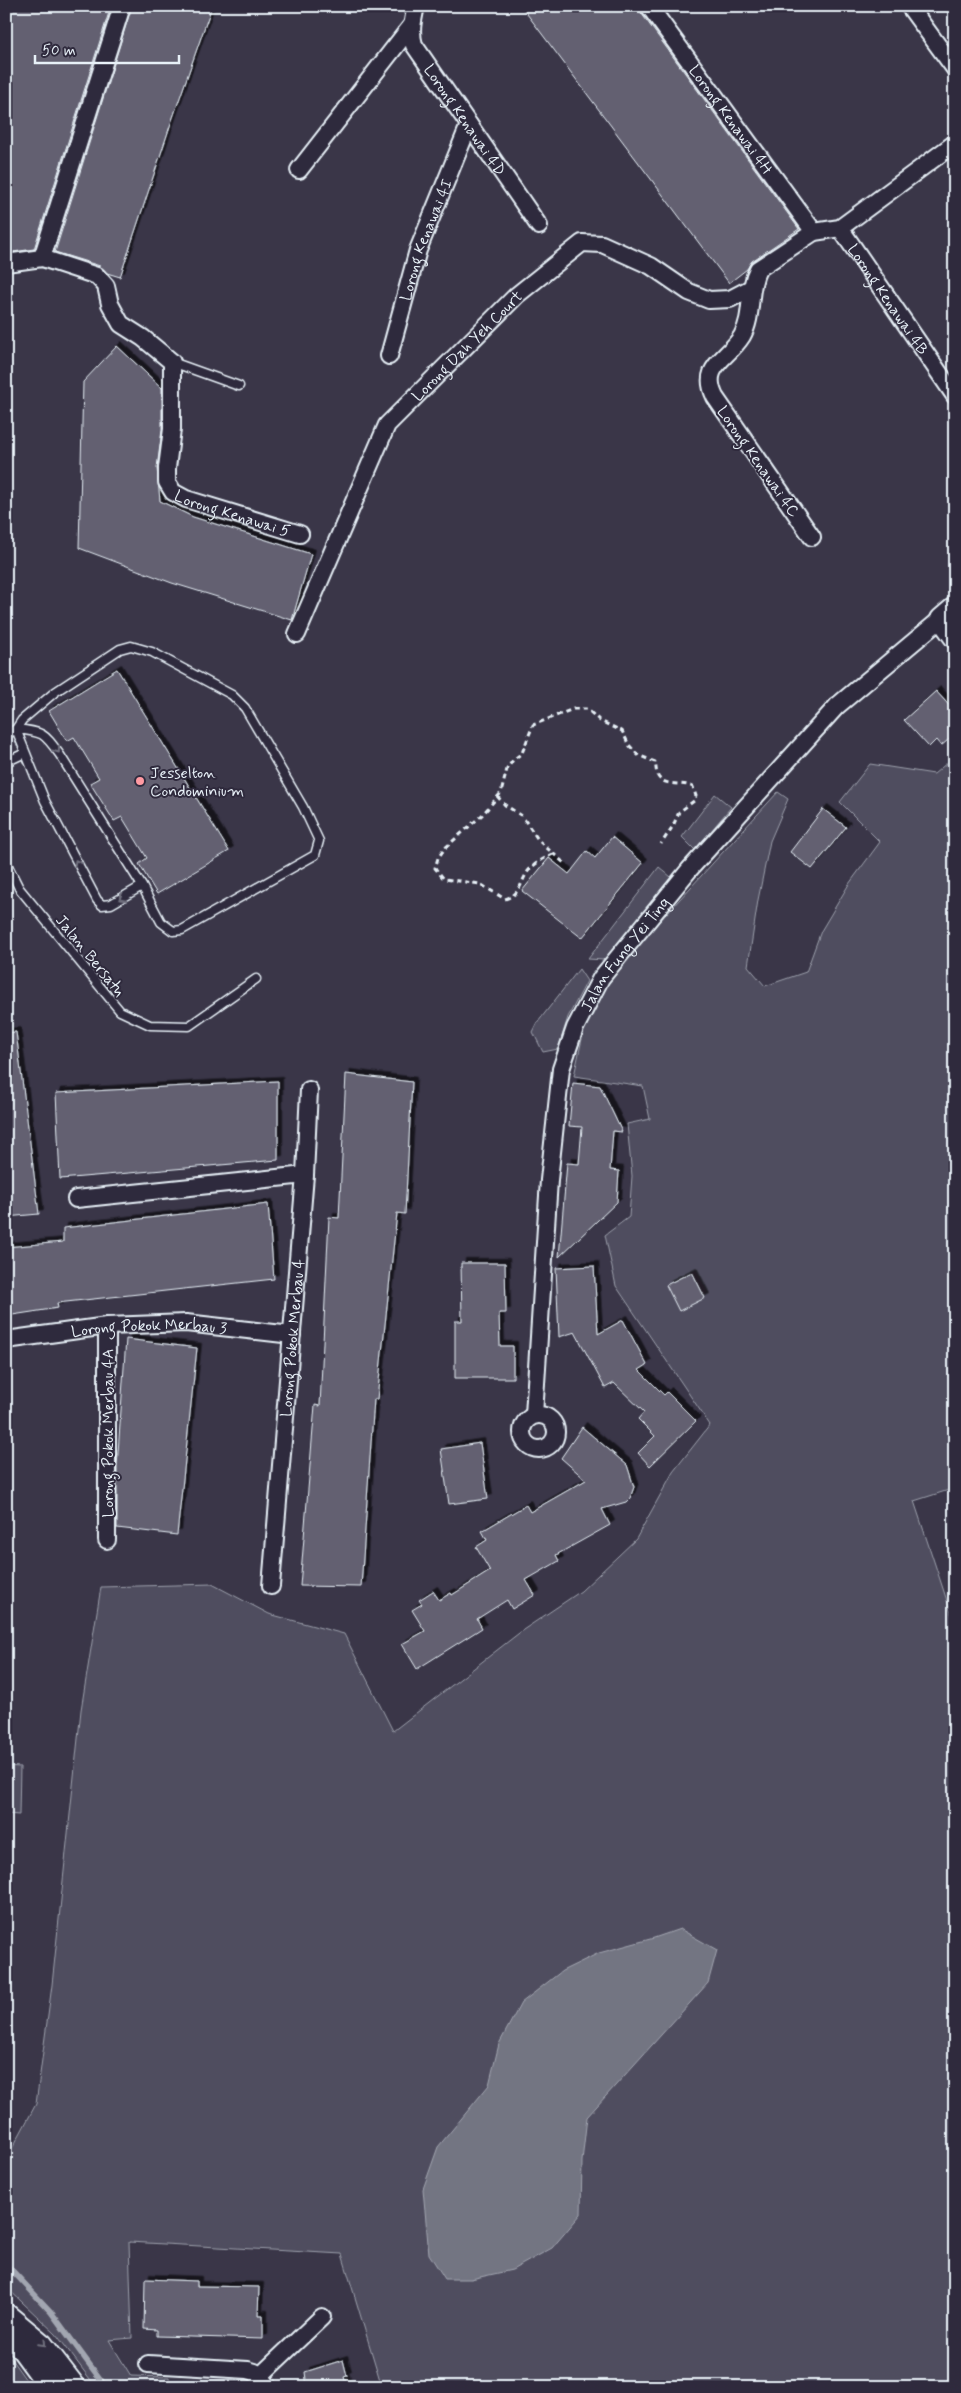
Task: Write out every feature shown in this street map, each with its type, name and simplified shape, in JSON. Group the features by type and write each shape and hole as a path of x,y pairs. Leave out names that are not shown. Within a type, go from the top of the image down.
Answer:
{"highway":[{"path":"6,2324 54,2387"}],"street":[{"path":"42,258 122,6"},
{"name":"Lorong Kenawai 4D","path":"416,6 411,35 420,55 539,226"},
{"name":"Lorong Kenawai 4H","path":"649,6 814,232"},
{"path":"909,6 955,69"},
{"path":"299,170 412,26"},
{"name":"Lorong Kenawai 4I","path":"389,356 418,250 469,125"},
{"path":"751,288 758,269 814,232 840,228 955,143"},
{"name":"Lorong Kenawai 4B","path":"840,228 955,396"},
{"name":"Lorong Dah Yeh Court","path":"296,634 387,425 517,295 582,243 602,244 651,266 689,292 709,300 730,299 751,288"},
{"path":"6,263 42,258 97,276 106,286 110,304 120,324 143,338 172,362"},
{"name":"Lorong Kenawai 4C","path":"751,288 749,318 742,336 711,372 709,384 740,434 812,537"},
{"name":"Lorong Kenawai 5","path":"172,362 172,429 166,468 167,482 173,492 186,499 300,534"},
{"path":"948,613 955,638"},
{"name":"Jalan Fung Yei Ting","path":"534,1415 549,1180 561,1068 579,1020 601,978 689,870 837,706 948,613"},
{"name":"Lorong Pokok Merbau 4","path":"272,1586 305,1175 309,1090"},
{"path":"76,1200 305,1175"},
{"name":"Lorong Pokok Merbau 3","path":"6,1340 107,1326 186,1323 292,1335"},
{"name":"Lorong Pokok Merbau 4A","path":"107,1326 107,1540"},
{"path":"6,2311 44,2343 78,2387"},
{"path":"148,2364 248,2370 264,2382 322,2317"}],"lane":[{"path":"172,362 239,386"},
{"path":"6,735 16,729 22,720 55,692 120,649 131,646 152,652 232,695 245,708 303,807 319,841 315,855 182,930 173,930 160,922 142,886 47,737 42,733 16,729"},
{"path":"16,729 45,801 97,900 102,904 111,904 142,886"},
{"path":"6,762 25,753"},
{"name":"Jalan Bersatu","path":"6,862 19,888 120,1011 128,1015 150,1025 189,1026 256,979"}],"path":[{"path":"553,854 534,865 528,871 516,894 505,899 480,884 450,880 440,876 435,868 438,858 450,842 482,814 497,796 505,782 507,768 513,760 522,754 533,725 573,709 587,709 600,722 622,731 629,745 638,755 655,762 657,774 661,780 669,783 684,783 693,787 696,796 694,801 679,812 673,826 661,844"},
{"path":"497,796 505,806 522,816 539,842 564,863"}],"shaded area":[{"path":"955,756 955,1488 914,1501 955,1625 955,2387 382,2387 342,2254 129,2242 132,2338 109,2340 131,2376 169,2377 170,2383 239,2384 247,2387 96,2387 56,2334 6,2287 6,2160 36,2104 52,1985 81,1710 101,1587 212,1584 269,1614 344,1634 393,1731 523,1630 581,1591 636,1539 673,1472 710,1425 616,1286 605,1235 629,1217 632,1176 627,1124 650,1119 643,1086 574,1076 585,1025 603,987 625,959 778,792 788,799 770,841 758,900 748,966 765,986 806,972 821,931 849,884 880,842 840,802 870,764 934,774"},
{"path":"715,794 731,807 695,850 682,837"},
{"path":"659,867 671,877 604,960 588,959"},
{"path":"579,969 587,981 568,1017 558,1049 543,1052 533,1032 538,1022"},
{"path":"6,1766 20,1767 19,1815 6,1814"},
{"path":"6,2352 31,2387 12,2387 6,2378"}],"water":[{"path":"680,1929 717,1950 708,1983 587,2117 582,2161 581,2214 552,2248 512,2270 471,2279 445,2279 429,2254 423,2189 438,2147 489,2085 499,2044 521,2003 562,1971 599,1953"}],"building":[{"path":"6,6 111,6 34,249 6,253"},
{"path":"132,6 212,6 120,277 107,273 100,266 55,252"},
{"path":"521,6 636,6 799,229 752,261 747,269 729,283"},
{"path":"117,346 162,388 162,430 157,468 160,501 193,517 311,554 292,620 172,583 79,548 83,382"},
{"name":"Jesselton Condominium","path":"117,669 229,851 157,894 139,864 147,858 122,817 114,821 90,783 99,778 74,737 67,741 49,711"},
{"path":"936,691 955,712 955,734 941,746 936,740 929,747 904,720"},
{"path":"823,809 846,827 812,869 790,852"},
{"path":"612,837 643,863 582,938 522,891 549,858 569,874 587,851 595,858"},
{"path":"16,1032 39,1214 6,1217 6,1033"},
{"path":"346,1074 412,1082 405,1214 397,1213 377,1399 374,1399 361,1587 300,1586 315,1405 320,1406 329,1217 339,1218"},
{"path":"278,1081 278,1160 60,1179 56,1093"},
{"path":"573,1083 600,1086 622,1132 613,1131 610,1170 619,1171 617,1202 559,1257 567,1163 579,1164 582,1127 569,1126"},
{"path":"268,1204 274,1279 57,1303 58,1308 6,1316 6,1247 63,1242 63,1228"},
{"path":"461,1263 505,1263 506,1313 499,1313 500,1346 513,1346 513,1378 455,1378 455,1321 462,1321"},
{"path":"594,1266 598,1334 623,1320 647,1365 639,1370 664,1395 667,1392 696,1421 650,1466 638,1453 655,1436 638,1419 644,1412 614,1383 605,1388 575,1332 559,1337 556,1268"},
{"path":"692,1272 705,1298 679,1311 666,1285"},
{"path":"126,1339 197,1348 177,1535 117,1528 117,1467"},
{"path":"582,1427 627,1465 634,1487 630,1498 626,1502 602,1509 610,1525 556,1555 559,1561 526,1580 535,1595 512,1609 507,1600 477,1619 482,1628 417,1669 402,1644 425,1631 412,1610 422,1604 419,1600 433,1591 439,1600 451,1593 452,1595 490,1571 476,1547 487,1540 482,1531 526,1505 530,1512 586,1480 561,1458"},
{"path":"480,1443 488,1499 449,1504 441,1449"},
{"path":"145,2279 197,2281 197,2286 259,2287 258,2315 263,2315 263,2339 157,2336 157,2330 144,2329"},
{"path":"343,2360 347,2376 344,2377 347,2387 307,2387 305,2372"}],"waterway":[{"path":"6,2264 51,2312 106,2387"},
{"path":"170,2383 239,2384 247,2387"}],"place":[{"name":"Jesselton Condominium","path":"140,781"}]}
